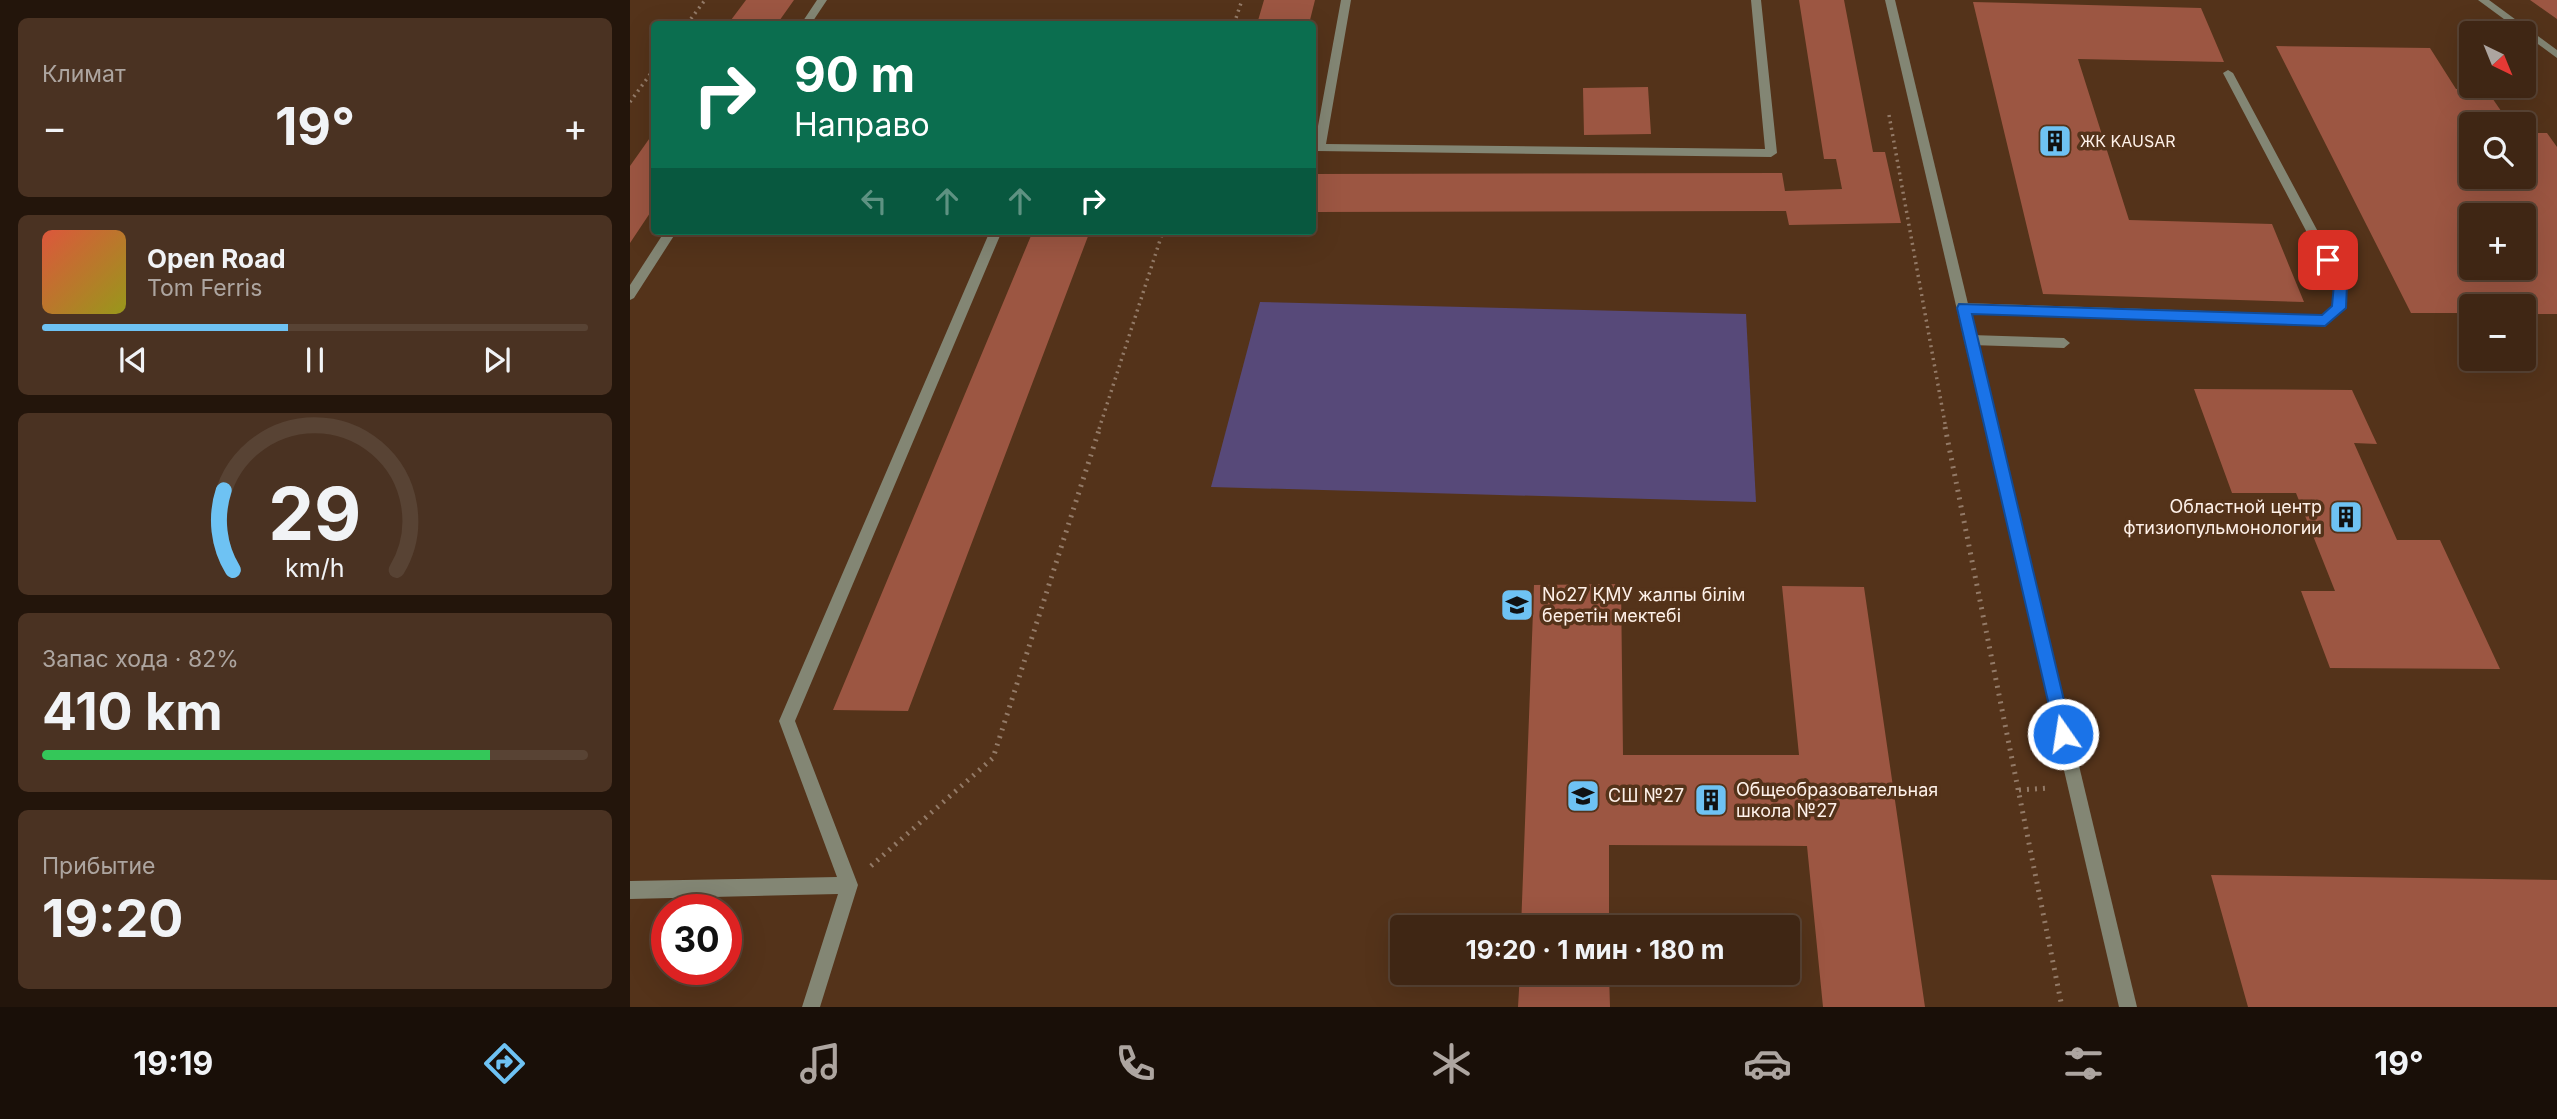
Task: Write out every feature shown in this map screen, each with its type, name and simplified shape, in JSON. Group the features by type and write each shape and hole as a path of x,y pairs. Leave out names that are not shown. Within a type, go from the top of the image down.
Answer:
{"street":[{"path":"808,21 822,0"},
{"path":"1346,0 1320,148 1771,153 1756,0"},
{"path":"1890,0 2128,1007"},
{"path":"2483,0 2557,55"},
{"path":"1964,308 2325,320 2339,308 2340,284 2228,73"},
{"path":"630,295 668,235"},
{"path":"811,1007 849,885 787,721 994,235"},
{"path":"1971,340 2064,343"},
{"path":"630,890 849,885"}],"path":[{"path":"689,21 705,0"},
{"path":"1235,21 1242,0"},
{"path":"630,102 651,73"},
{"path":"1887,106 1929,346 2062,1007"},
{"path":"849,885 993,758 1162,235"}],"shaded area":[{"path":"1260,302 1746,314 1756,502 1211,487"}],"building":[{"path":"746,0 794,0 779,21 730,21"},
{"path":"1264,0 1315,0 1310,21 1258,21"},
{"path":"1799,0 1844,0 1873,152 1885,152 1901,223 1789,225 1786,211 1316,212 1316,174 1782,173 1785,191 1842,189 1836,159 1824,159"},
{"path":"2530,0 2557,0 2557,19"},
{"name":"ЖК KAUSAR","path":"1973,2 2201,8 2224,62 2078,59 2129,220 2272,224 2304,302 2043,294"},
{"path":"2276,46 2430,48 2456,89 2459,89 2459,98 2492,98 2502,112 2459,112 2459,189 2536,189 2536,133 2547,133 2557,147 2557,314 2536,314 2536,294 2459,294 2459,313 2411,313"},
{"path":"1648,87 1651,134 1584,135 1583,88"},
{"path":"651,136 651,212 630,243 630,166"},
{"path":"1031,235 1088,235 908,711 833,710"},
{"name":"Областной центр фтизиопульмонологии","path":"2194,389 2352,390 2377,444 2354,443 2397,540 2440,540 2500,669 2330,668 2301,591 2335,591 2296,493 2232,493"},
{"name":"Общеобразовательная школа №27","path":"1621,584 1623,755 1799,755 1782,586 1864,587 1925,1007 1823,1007 1807,846 1609,845 1609,915 1521,915 1534,585"},
{"path":"2211,875 2557,880 2557,1007 2248,1007"},
{"path":"1519,985 1609,985 1610,1007 1518,1007"}],"place":[{"name":"ЖК KAUSAR","path":"2055,141"},
{"name":"Областной центр фтизиопульмонологии","path":"2346,517"},
{"name":"No27 ҚМУ жалпы білім беретін мектебі","path":"1517,605"},
{"name":"СШ №27","path":"1583,796"},
{"name":"Общеобразовательная школа №27","path":"1711,800"}],"route":[{"path":"2063,734 1964,308 2325,320 2339,308 2340,284 2328,260"}]}
